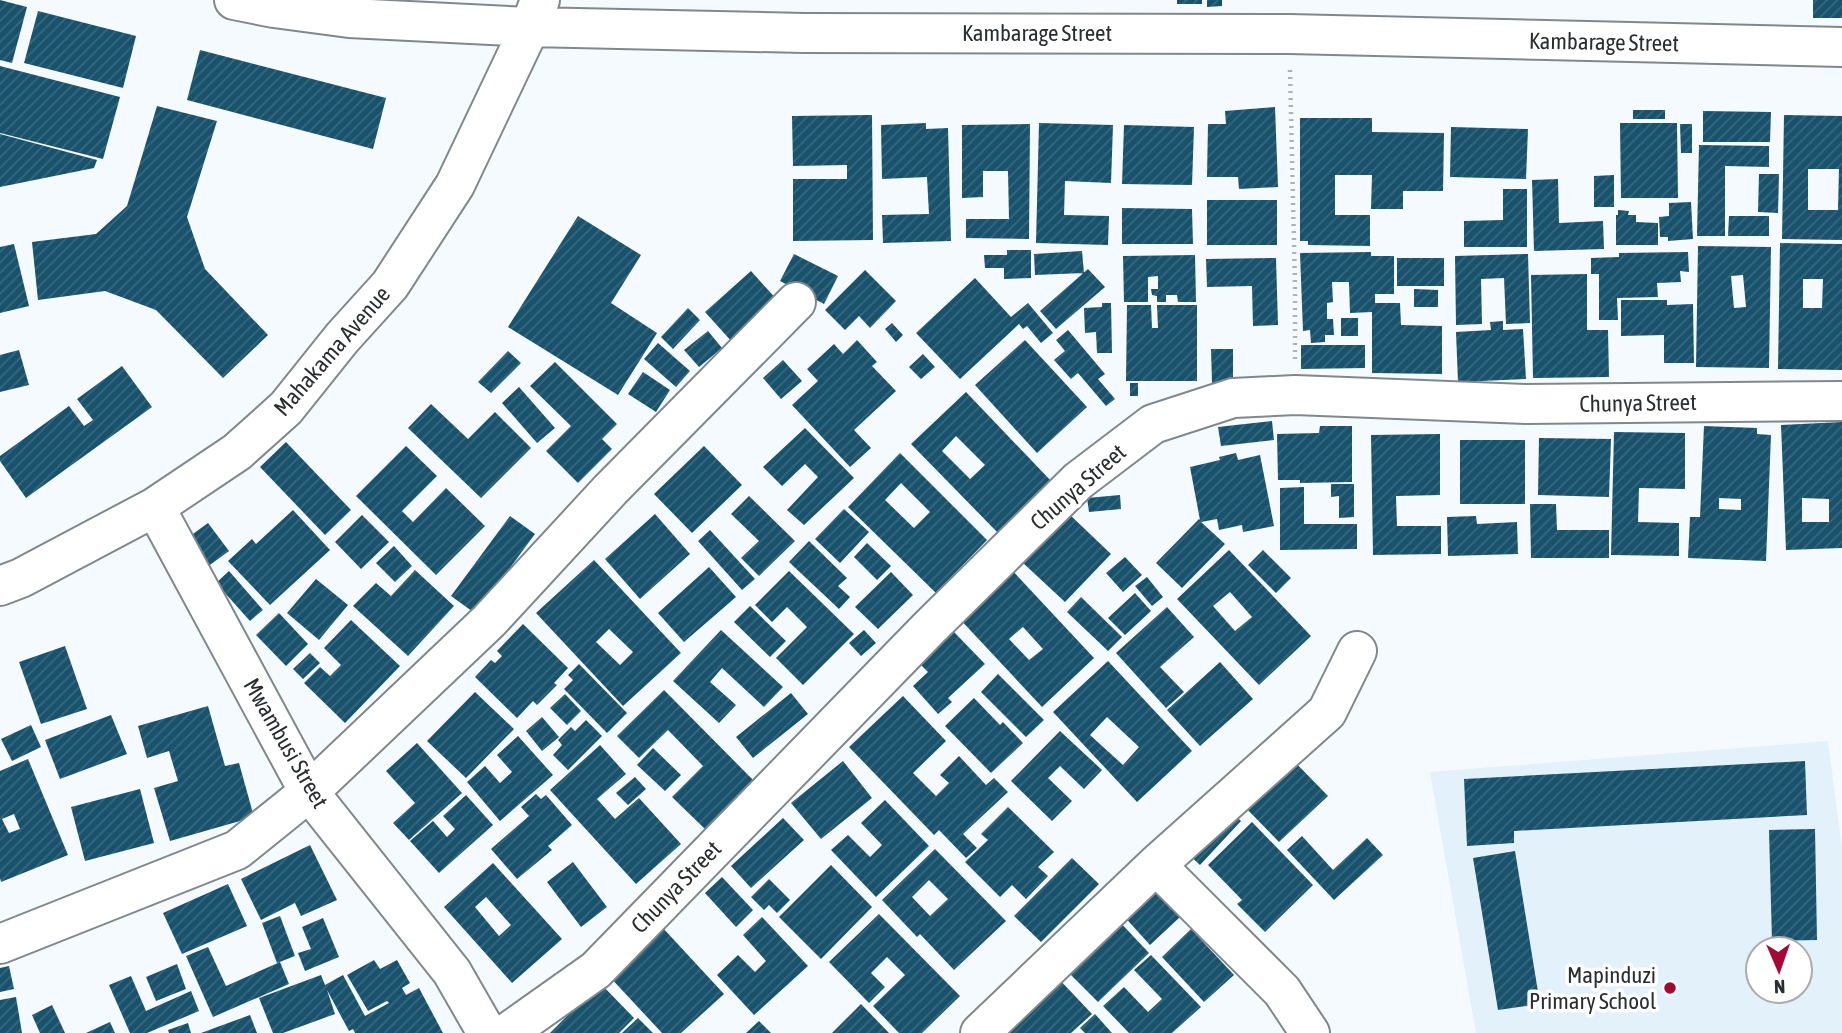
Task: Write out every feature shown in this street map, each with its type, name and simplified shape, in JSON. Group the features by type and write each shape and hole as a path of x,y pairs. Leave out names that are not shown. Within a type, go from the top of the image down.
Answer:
{"street":[{"name":"Kambarage Street","path":"234,0 349,18 535,13 803,33 1289,34 1842,47"},
{"name":"Mahakama Avenue","path":"0,586 22,578 155,507 237,452 286,408 342,338 390,285 455,185 535,13"},
{"path":"0,944 237,850 309,792 489,621 611,489 796,302"},
{"name":"Chunya Street","path":"507,1033 596,970 929,628 1078,481 1153,424 1233,398 1295,395 1526,404 1842,401"},
{"name":"Mwambusi Street","path":"155,507 309,792 452,972 487,1033"},
{"path":"980,1033 1156,866 1327,712 1357,652"},
{"path":"1156,866 1282,991 1310,1033"}],"path":[{"path":"1289,34 1295,395"}],"shaded area":[{"path":"1828,741 1842,849 1842,1033 1476,1033 1430,772"}],"building":[{"path":"0,0 27,7 12,63 0,60"},
{"path":"1177,0 1202,0 1202,4 1177,4"},
{"path":"1207,0 1222,0 1222,6 1207,7"},
{"path":"1813,0 1842,0 1842,18 1813,18"},
{"path":"38,11 136,36 123,88 24,63"},
{"path":"200,50 386,98 373,149 187,100"},
{"path":"0,66 120,97 103,159 0,133"},
{"path":"157,106 217,121 187,217 205,269 268,335 223,378 156,310 105,291 38,300 32,242 96,234 127,206"},
{"path":"1275,107 1278,187 1239,189 1238,177 1207,177 1208,124 1226,124 1225,111"},
{"path":"1633,110 1665,110 1665,119 1633,119"},
{"path":"1703,111 1771,112 1770,142 1703,142"},
{"path":"872,115 873,240 793,241 793,179 847,179 847,165 793,166 792,116"},
{"path":"1784,115 1842,116 1842,240 1782,239","holes":["1808,169 1839,169 1838,210 1808,210"]},
{"path":"1300,118 1372,118 1372,132 1444,133 1443,191 1403,191 1403,209 1371,209 1372,175 1335,175 1335,215 1370,215 1370,246 1308,245 1308,241 1300,241"},
{"path":"926,123 926,129 948,128 951,241 883,243 882,215 929,214 927,177 882,179 881,125"},
{"path":"1039,123 1113,125 1111,183 1065,181 1064,215 1109,216 1108,245 1036,243"},
{"path":"1620,123 1677,123 1678,198 1621,198"},
{"path":"1030,124 1029,239 966,238 966,219 1009,219 1008,171 983,171 983,197 962,198 962,125"},
{"path":"1680,124 1692,124 1692,153 1681,153"},
{"path":"1124,125 1194,127 1192,185 1122,184"},
{"path":"1451,127 1528,129 1526,179 1450,177"},
{"path":"0,134 97,160 94,168 0,187"},
{"path":"1699,145 1769,146 1769,167 1725,166 1725,236 1697,236"},
{"path":"1759,174 1779,174 1778,213 1758,212"},
{"path":"1614,175 1614,207 1594,207 1594,176"},
{"path":"1558,179 1559,223 1603,221 1604,249 1534,251 1532,180"},
{"path":"1503,189 1527,189 1527,247 1464,247 1464,221 1503,220"},
{"path":"1207,200 1277,200 1277,245 1207,245"},
{"path":"1691,202 1693,239 1668,241 1668,237 1660,237 1659,217 1669,216 1669,203"},
{"path":"1122,208 1192,209 1193,244 1122,244"},
{"path":"1618,210 1629,211 1628,215 1636,215 1636,222 1658,223 1658,245 1616,245"},
{"path":"578,216 641,255 611,303 657,333 618,395 508,327"},
{"path":"1729,216 1769,216 1769,236 1728,236"},
{"path":"1780,243 1842,244 1842,370 1778,369","holes":["1803,279 1823,279 1822,308 1803,308"]},
{"path":"14,244 29,306 0,313 0,247"},
{"path":"1698,246 1771,247 1769,368 1696,367","holes":["1743,275 1746,307 1734,308 1731,276"]},
{"path":"1007,250 1031,250 1031,278 1004,279 1004,268 985,268 984,255 1007,255"},
{"path":"1082,251 1084,273 1035,275 1034,254"},
{"path":"1371,252 1371,256 1394,256 1394,294 1375,294 1375,303 1400,303 1401,325 1442,326 1442,374 1372,373 1372,312 1350,313 1349,282 1332,282 1333,302 1327,303 1327,319 1333,319 1334,335 1325,335 1325,342 1311,343 1310,330 1303,331 1300,253"},
{"path":"1688,252 1689,272 1680,271 1681,282 1657,283 1658,297 1617,298 1618,320 1599,320 1599,274 1591,274 1591,258 1619,257 1619,253"},
{"path":"794,254 838,276 824,304 780,281"},
{"path":"1528,254 1530,323 1506,324 1504,278 1481,279 1482,324 1456,325 1455,256"},
{"path":"1195,255 1196,302 1178,302 1177,295 1166,295 1166,302 1157,302 1157,296 1152,295 1151,289 1158,289 1158,276 1148,277 1148,302 1124,302 1123,256"},
{"path":"1276,258 1278,325 1253,326 1252,286 1207,287 1206,259"},
{"path":"1397,258 1444,258 1444,286 1397,286"},
{"path":"1088,269 1105,287 1056,329 1040,311"},
{"path":"865,270 896,301 870,328 859,316 845,330 825,310"},
{"path":"751,271 779,302 733,343 705,312"},
{"path":"1587,274 1587,330 1608,330 1609,377 1533,378 1531,275"},
{"path":"975,278 1011,317 1028,303 1053,333 1041,343 1027,326 1023,329 1019,324 960,379 916,333"},
{"path":"1414,289 1438,290 1438,307 1414,307"},
{"path":"1621,300 1667,300 1667,305 1693,304 1694,363 1664,363 1664,335 1621,336"},
{"path":"1102,303 1111,303 1112,353 1097,353 1096,332 1085,333 1084,308 1102,307"},
{"path":"1127,305 1151,305 1152,328 1158,328 1157,305 1197,305 1197,381 1126,381"},
{"path":"688,308 700,320 673,349 661,337"},
{"path":"1341,318 1358,318 1358,336 1341,336"},
{"path":"1503,321 1503,330 1523,329 1526,379 1458,382 1456,332 1491,330 1490,322"},
{"path":"892,323 903,335 896,342 885,329"},
{"path":"1068,330 1105,374 1098,379 1115,399 1106,406 1078,373 1071,379 1054,360 1065,351 1056,340"},
{"path":"708,331 722,348 699,367 684,350"},
{"path":"857,340 877,362 872,366 896,391 854,430 871,448 850,467 792,405 818,381 807,369 834,344 843,354"},
{"path":"1025,340 1087,407 1037,453 975,385"},
{"path":"658,343 690,371 676,387 644,359"},
{"path":"1301,345 1365,345 1365,368 1301,369"},
{"path":"1211,349 1233,349 1233,384 1212,383"},
{"path":"19,350 29,385 0,392 0,355"},
{"path":"508,351 521,363 491,393 478,382"},
{"path":"923,354 935,367 921,379 909,367"},
{"path":"783,360 802,381 781,399 763,378"},
{"path":"555,362 617,424 602,439 612,449 578,483 546,451 571,426 530,386"},
{"path":"122,366 152,407 26,498 0,461 0,456 69,406 84,426 93,420 77,399"},
{"path":"643,372 670,390 656,412 628,394"},
{"path":"1130,383 1138,383 1138,396 1130,396"},
{"path":"519,387 555,428 537,443 502,403"},
{"path":"966,392 1052,482 998,533 911,444","holes":["956,436 985,465 970,479 942,451"]},
{"path":"431,404 468,439 495,412 531,448 481,498 408,428"},
{"path":"1272,421 1274,440 1221,446 1218,427"},
{"path":"1842,422 1842,548 1786,550 1781,425","holes":["1802,498 1829,499 1829,522 1802,522"]},
{"path":"1320,426 1352,426 1352,482 1300,483 1300,480 1278,480 1277,434 1319,433"},
{"path":"1704,426 1757,428 1757,434 1771,435 1766,561 1688,558 1690,517 1700,517","holes":["1719,498 1741,499 1741,510 1719,509"]},
{"path":"805,428 854,478 804,525 787,510 818,477 805,464 782,486 763,467"},
{"path":"1614,432 1685,433 1685,489 1639,488 1638,522 1679,523 1679,556 1611,555"},
{"path":"1440,434 1440,495 1396,496 1397,526 1441,526 1441,554 1373,555 1371,435"},
{"path":"1539,438 1611,439 1609,497 1538,495"},
{"path":"1460,440 1525,440 1525,504 1460,504"},
{"path":"286,442 351,510 325,535 260,467"},
{"path":"406,446 437,476 402,511 413,522 446,488 485,526 436,575 356,496"},
{"path":"704,446 742,485 692,533 654,494"},
{"path":"900,453 987,540 936,593 848,507","holes":["901,483 930,512 914,528 885,500"]},
{"path":"1236,453 1238,460 1260,455 1274,526 1243,532 1242,525 1219,530 1217,519 1201,522 1225,544 1182,588 1156,563 1200,520 1190,467"},
{"path":"1331,484 1354,484 1354,517 1339,518 1339,496 1331,497"},
{"path":"1304,487 1304,524 1357,524 1357,549 1280,550 1280,488"},
{"path":"1120,495 1121,509 1089,512 1087,498"},
{"path":"749,496 795,541 759,576 741,558 759,541 731,514"},
{"path":"1530,504 1556,504 1557,530 1609,530 1609,558 1531,558"},
{"path":"844,509 869,532 840,563 815,539"},
{"path":"293,510 330,550 270,605 228,561 252,539 256,544"},
{"path":"655,514 690,554 640,599 605,559"},
{"path":"1069,514 1111,554 1065,602 1022,562"},
{"path":"362,515 389,542 361,569 335,542"},
{"path":"510,516 535,534 476,614 451,596"},
{"path":"1476,516 1477,524 1517,522 1518,554 1448,556 1447,517"},
{"path":"208,523 229,551 203,570 182,542"},
{"path":"710,530 755,579 742,590 698,541"},
{"path":"809,541 847,578 838,586 850,597 839,609 789,562"},
{"path":"867,543 891,566 877,580 854,557"},
{"path":"394,546 412,566 395,582 376,563"},
{"path":"1229,550 1311,636 1259,685 1177,599","holes":["1230,592 1252,617 1235,631 1213,606"]},
{"path":"1263,550 1291,578 1276,593 1248,565"},
{"path":"1125,557 1142,575 1123,592 1106,573"},
{"path":"594,560 681,653 623,706 536,613","holes":["609,629 633,652 620,665 596,642"]},
{"path":"709,567 736,597 684,642 658,613"},
{"path":"1010,568 1094,658 1042,707 957,616","holes":["1023,627 1043,649 1029,660 1009,639"]},
{"path":"415,570 454,606 408,656 353,606 376,583 391,596"},
{"path":"229,571 263,610 250,621 216,583"},
{"path":"789,571 854,634 803,685 776,658 807,627 787,607 772,622 755,605"},
{"path":"891,572 913,595 878,629 855,607"},
{"path":"1147,577 1163,597 1152,606 1135,586"},
{"path":"316,579 348,605 319,640 287,613"},
{"path":"1135,593 1151,611 1125,635 1108,618"},
{"path":"1081,597 1122,637 1108,651 1067,612"},
{"path":"750,606 786,641 770,657 734,622"},
{"path":"1167,607 1194,637 1160,667 1184,692 1166,708 1116,653"},
{"path":"279,613 308,644 286,666 256,635"},
{"path":"351,620 400,666 345,723 304,683 320,667 330,676 341,665 324,648"},
{"path":"523,624 568,668 554,683 557,685 537,705 533,701 517,718 475,677 491,660 495,663 502,656 497,651"},
{"path":"721,630 783,687 764,707 722,668 710,682 736,705 719,723 673,681"},
{"path":"864,630 876,643 861,656 849,643"},
{"path":"954,632 985,664 948,698 952,702 938,714 913,686 928,672 920,664"},
{"path":"65,646 87,709 41,724 19,662"},
{"path":"310,653 320,663 303,679 293,669"},
{"path":"1108,661 1192,751 1137,802 1053,712","holes":["1107,717 1139,747 1123,765 1090,735"]},
{"path":"1220,662 1253,699 1200,746 1167,710"},
{"path":"579,664 627,713 607,733 564,689 573,680 568,675"},
{"path":"998,674 1044,720 1026,737 981,692"},
{"path":"664,690 755,782 706,830 672,797 703,766 668,730 639,758 617,736"},
{"path":"475,692 514,729 466,778 427,741"},
{"path":"791,693 808,714 753,758 736,737"},
{"path":"565,694 581,711 567,725 550,708"},
{"path":"903,696 946,741 913,773 936,796 949,783 940,775 959,756 986,785 994,778 1008,792 963,834 977,848 966,858 939,830 934,835 849,747"},
{"path":"974,698 1000,725 1003,722 1023,743 991,773 945,726"},
{"path":"208,706 225,766 239,763 254,817 170,841 154,788 178,781 169,751 147,758 138,726"},
{"path":"111,715 127,754 60,779 45,740"},
{"path":"542,717 559,737 542,751 526,731"},
{"path":"586,720 602,736 568,770 553,755 562,745 558,740 571,727 575,731"},
{"path":"31,725 41,747 12,761 1,739"},
{"path":"1060,731 1102,770 1084,789 1060,766 1048,778 1072,801 1052,821 1011,781"},
{"path":"518,736 553,775 500,821 467,782 485,766 500,783 512,772 497,755"},
{"path":"417,743 462,793 409,840 393,823 415,803 386,771"},
{"path":"600,745 626,774 597,799 615,819 639,798 681,844 636,884 550,790"},
{"path":"653,748 681,775 665,791 637,765"},
{"path":"1288,755 1328,796 1279,842 1240,802"},
{"path":"28,759 68,855 1,882 0,878 0,771","holes":["14,814 20,829 9,833 2,819"]},
{"path":"843,761 872,798 821,839 791,803"},
{"path":"1805,761 1807,815 1514,831 1514,843 1467,846 1464,779"},
{"path":"635,777 646,789 628,805 616,793"},
{"path":"140,789 154,843 85,861 71,807"},
{"path":"536,794 541,799 546,795 572,825 548,846 552,850 517,879 491,849 529,816 521,807"},
{"path":"466,795 493,825 439,873 410,841 433,821 447,837 455,829 443,816"},
{"path":"885,800 929,846 876,897 831,850 848,835 870,857 882,845 861,823"},
{"path":"1008,807 1054,852 1038,867 1048,876 1026,899 1012,885 1000,897 965,862 988,840 981,834"},
{"path":"1228,809 1241,821 1200,865 1186,852"},
{"path":"783,818 804,840 751,888 731,866"},
{"path":"1252,822 1313,885 1265,932 1237,904 1242,900 1208,865"},
{"path":"1815,829 1817,940 1814,940 1814,935 1772,935 1769,830"},
{"path":"1302,836 1333,870 1367,838 1383,855 1334,900 1287,850"},
{"path":"310,845 337,900 301,916 295,903 261,920 241,879"},
{"path":"935,849 1006,921 954,970 920,934 917,937 882,900","holes":["929,880 948,899 930,916 912,897"]},
{"path":"1515,851 1540,1004 1498,1010 1473,858"},
{"path":"1072,858 1099,884 1041,942 1014,916"},
{"path":"573,862 607,907 581,927 547,882"},
{"path":"493,863 562,939 512,983 444,907","holes":["486,897 511,925 499,936 475,907"]},
{"path":"831,865 872,907 821,959 779,917"},
{"path":"722,877 753,910 736,927 705,893"},
{"path":"769,879 790,900 777,913 769,905 764,910 751,897"},
{"path":"228,884 247,926 182,954 163,913"},
{"path":"1151,886 1180,917 1150,945 1121,913"},
{"path":"879,914 960,996 922,1033 899,1033 873,1006 905,975 887,957 871,973 885,987 869,1003 829,962"},
{"path":"280,916 295,956 277,963 262,923"},
{"path":"762,917 808,966 754,1015 717,975 738,955 755,972 766,961 743,935"},
{"path":"323,918 339,957 305,971 298,953 311,949 302,927"},
{"path":"1116,918 1149,953 1098,1002 1064,968"},
{"path":"662,927 724,994 681,1033 662,1033 608,975"},
{"path":"1191,929 1234,975 1204,1002 1162,957"},
{"path":"208,947 226,986 280,962 289,984 213,1017 186,956"},
{"path":"1151,955 1201,1007 1172,1033 1129,1033 1103,1006 1124,987 1148,1012 1162,999 1134,970"},
{"path":"374,960 380,969 397,960 410,983 402,988 406,995 419,988 443,1033 349,1031 327,990 335,1014 283,1033 273,1033 259,998 321,975 325,985 343,975 365,1016 389,1003 387,1001 368,1011 347,975"},
{"path":"177,964 186,989 156,1001 146,977"},
{"path":"9,966 14,989 0,992 0,968"},
{"path":"131,976 146,1011 191,991 199,1011 147,1033 130,1033 109,985"},
{"path":"1057,977 1092,1014 1071,1033 1001,1033"},
{"path":"600,983 634,1018 619,1033 550,1033"},
{"path":"16,997 22,1033 0,1033 0,1000"},
{"path":"861,1004 889,1033 832,1033"},
{"path":"52,1005 65,1033 40,1033 32,1015"},
{"path":"1095,1014 1112,1033 1085,1033 1080,1028"},
{"path":"250,1015 257,1033 201,1033"},
{"path":"638,1018 653,1033 622,1033"},
{"path":"759,1021 771,1033 746,1033"},
{"path":"110,1022 115,1033 86,1033"},
{"path":"188,1023 191,1033 169,1033 168,1030"}],"place":[{"name":"Mapinduzi Primary School","path":"1670,988"}]}
